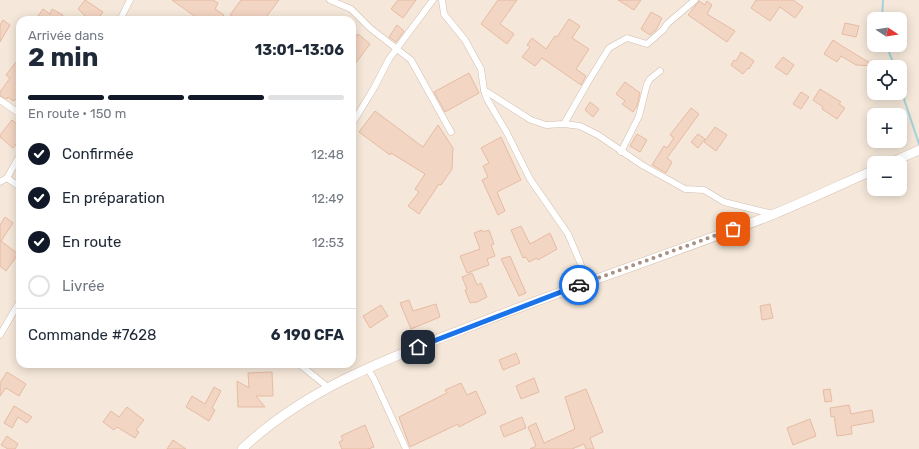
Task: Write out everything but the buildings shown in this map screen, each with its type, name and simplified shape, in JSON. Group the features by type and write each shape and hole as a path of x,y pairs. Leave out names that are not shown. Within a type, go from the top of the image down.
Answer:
{"street":[{"path":"122,16 130,0"},
{"path":"330,0 351,9 396,49 403,52 414,64 451,132"},
{"path":"356,117 396,49 433,0"},
{"path":"442,0 444,14 465,40 481,69 487,100 507,133 530,179 568,234 580,262 586,282"},
{"path":"564,124 588,82 610,48 627,38 647,44 663,30 667,24 695,0"},
{"path":"621,152 639,116 647,84 650,79 660,71"},
{"path":"484,90 531,120 546,126 564,124 580,126 598,135 621,152 685,189 704,190 724,202 773,214"},
{"path":"0,100 16,111"},
{"path":"906,156 917,151"},
{"path":"0,182 7,178 16,162"},
{"path":"242,449 269,426 300,404 329,388 405,352 586,282 773,214 867,173"},
{"path":"7,178 16,184"},
{"path":"0,335 16,308"},
{"path":"304,368 329,388"},
{"path":"368,369 406,449"}],"shaded area":[{"path":"0,0 919,0 919,449 0,449"}],"waterway":[{"path":"882,12 883,0"},
{"path":"889,52 892,60"},
{"path":"904,100 919,144"}],"way so far":[{"path":"579,285 733,229"}],"route":[{"path":"418,347 579,285"}]}
